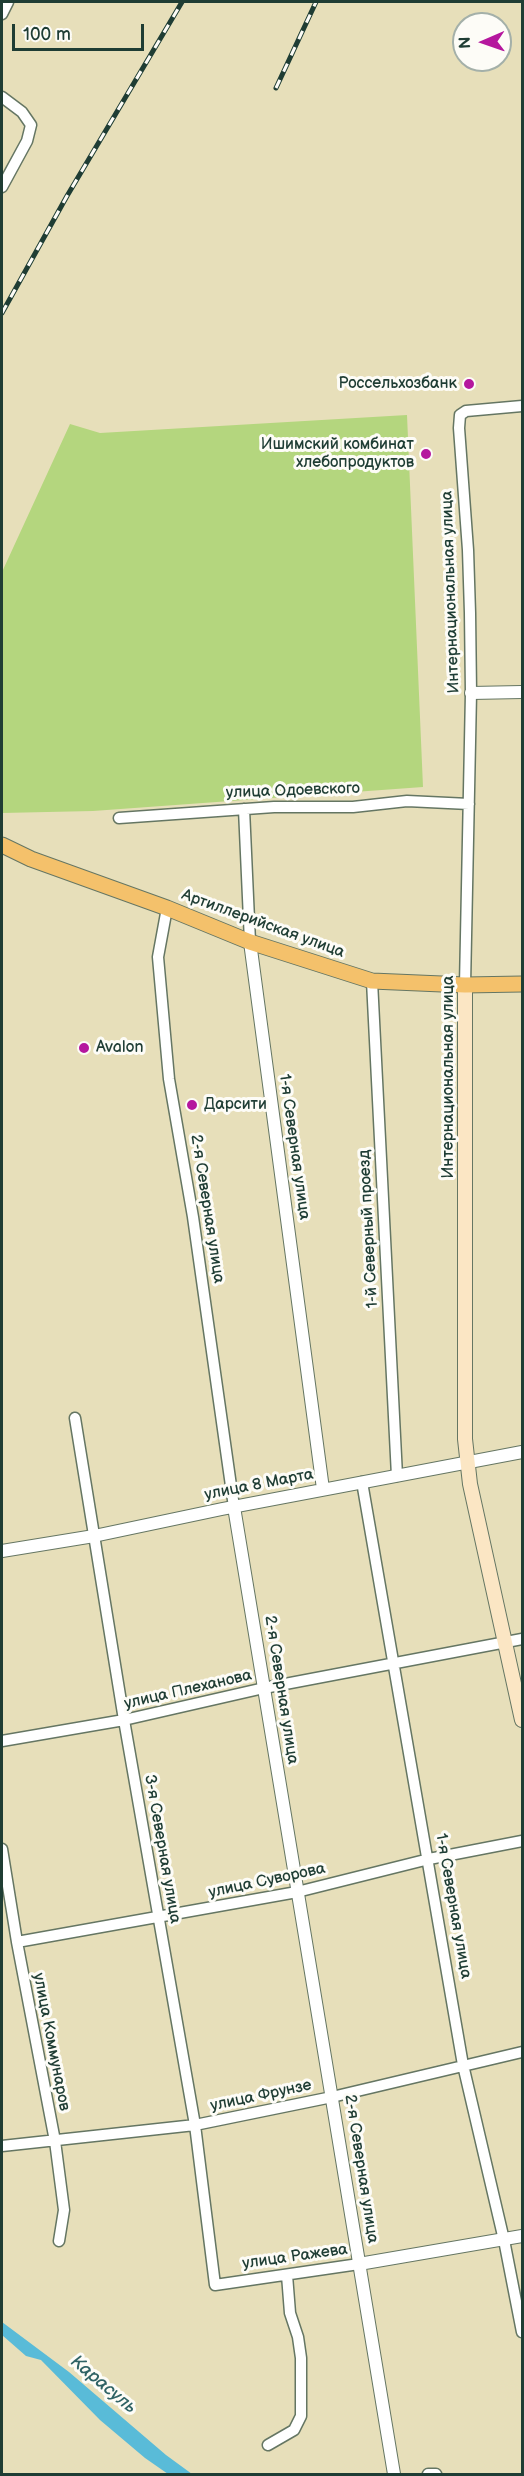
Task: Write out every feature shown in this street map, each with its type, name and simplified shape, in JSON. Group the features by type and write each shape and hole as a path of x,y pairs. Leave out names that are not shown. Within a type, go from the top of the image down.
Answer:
{"main road":[{"name":"Артиллерийская улица","path":"2,845 31,859 167,908 250,942 372,981 465,985 522,984"},
{"name":"Интернациональная улица","path":"465,985 465,1439 470,1484 522,1720"}],"street":[{"path":"2,14 8,2"},
{"path":"2,97 22,112 31,125 27,141 2,187"},
{"name":"Интернациональная улица","path":"465,985 471,693 468,550 460,415 466,411 522,406"},
{"path":"471,693 522,692"},
{"name":"улица Одоевского","path":"119,818 244,809 353,807 406,801 469,804"},
{"name":"1-я Северная улица","path":"244,809 250,942 323,1489"},
{"name":"2-я Северная улица","path":"167,908 158,957 169,1080 193,1217 234,1507 394,2475"},
{"name":"1-й Северный проезд","path":"372,981 397,1476"},
{"name":"3-я Северная улица","path":"75,1419 124,1720 195,2125 215,2285"},
{"name":"улица 8 Марта","path":"2,1551 94,1536 323,1489 522,1452"},
{"name":"1-я Северная улица","path":"362,1482 463,2065 504,2240 522,2332"},
{"name":"улица Плеханова","path":"2,1741 124,1720 264,1688 522,1640"},
{"name":"улица Суворова","path":"16,1942 297,1892 429,1859 522,1841"},
{"name":"улица Коммунаров","path":"2,1848 16,1942 55,2141 64,2210 59,2241"},
{"name":"улица Фрунзе","path":"2,2146 195,2125 332,2097 522,2052"},
{"name":"улица Ражева","path":"215,2285 359,2264 522,2236"},
{"path":"268,2445 294,2430 301,2416 301,2358 298,2337 290,2313 287,2275"},
{"path":"428,2474 436,2475"}],"green space":[{"path":"407,415 423,787 93,811 2,813 2,572 70,424 100,433"}],"water":[{"path":"2,2322 69,2372 166,2455 192,2474 168,2474 145,2458 100,2420 41,2360 26,2356 2,2335"}],"railway":[{"path":"2,313 67,196 182,2"},
{"path":"276,88 316,2"}],"place":[{"name":"Россельхозбанк","path":"469,384"},
{"name":"Ишимский комбинат хлебопродуктов","path":"426,454"},
{"name":"Avalon","path":"84,1048"},
{"name":"Дарсити","path":"192,1105"}],"water label":[{"name":"Карасуль","path":"103,2385"}]}
